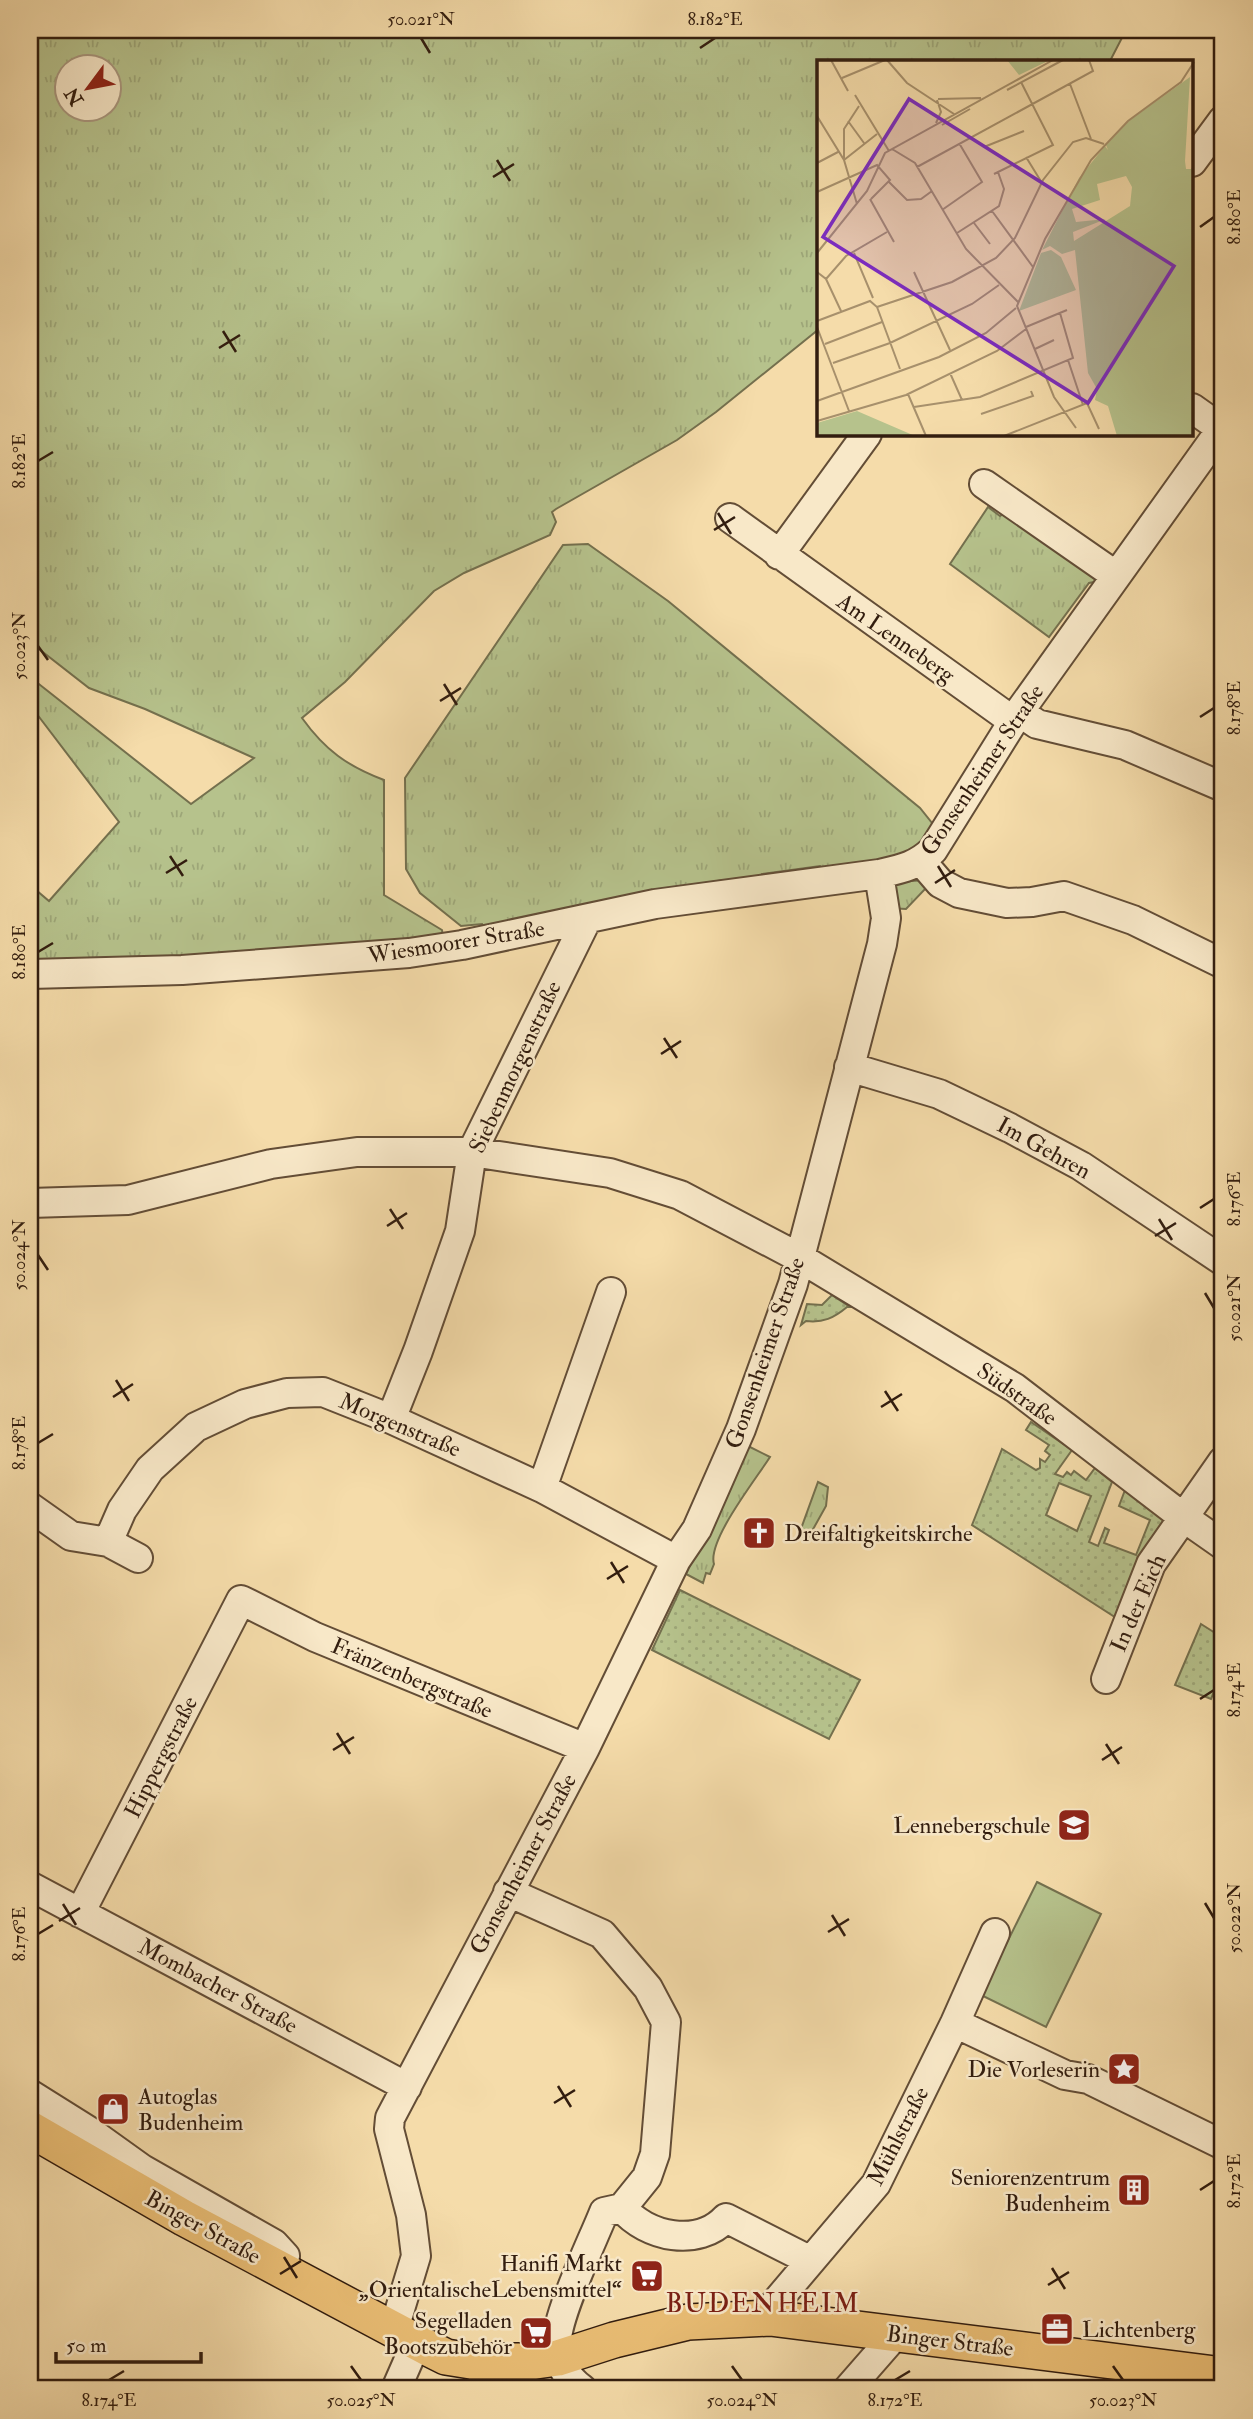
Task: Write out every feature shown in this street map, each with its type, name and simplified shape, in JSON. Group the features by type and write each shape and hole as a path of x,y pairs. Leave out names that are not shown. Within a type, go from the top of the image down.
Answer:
{"main road":[{"name":"Binger Straße","path":"38,2137 405,2335 468,2343 514,2361 558,2358 614,2340 688,2322 770,2318 1223,2375"}],"street":[{"path":"1194,159 1223,120"},
{"path":"1194,409 1223,429"},
{"name":"Gonsenheimer Straße","path":"396,2389 415,2256 411,2215 389,2129 390,2118 585,1748 676,1560 697,1529 741,1429 793,1284 885,926 879,874 922,862 933,850 1016,716 1115,575 1164,513 1223,429"},
{"path":"779,555 866,436"},
{"path":"984,484 1115,575"},
{"name":"Am Lenneberg","path":"730,518 779,555 1016,716 1037,724 1125,745 1223,787"},
{"path":"922,862 940,883 959,893 1007,904 1064,896 1133,920 1223,964"},
{"name":"Wiesmoorer Straße","path":"30,974 182,970 395,955 462,945 655,904 879,874"},
{"name":"Siebenmorgenstraße","path":"391,1419 460,1231 472,1152 587,919"},
{"name":"Im Gehren","path":"849,1067 939,1094 1010,1128 1081,1166 1223,1261"},
{"name":"Südstraße","path":"30,1203 128,1200 271,1164 357,1152 472,1152 610,1173 680,1195 800,1258 1015,1388 1223,1545"},
{"path":"542,1488 611,1292"},
{"name":"Morgenstraße","path":"108,1542 122,1510 150,1469 196,1427 245,1404 287,1393 323,1392 391,1419 542,1488 676,1560"},
{"name":"In der Eich","path":"1106,1679 1151,1564 1223,1461"},
{"path":"30,1507 71,1536 108,1542 138,1558"},
{"name":"Fränzenbergstraße","path":"241,1600 316,1637 585,1748"},
{"name":"Hippergstraße","path":"80,1913 241,1600"},
{"name":"Mombacher Straße","path":"30,1886 407,2087"},
{"path":"508,1892 602,1934 648,1988 666,2022 656,2154 647,2177 622,2208 604,2212 561,2320 556,2341 558,2358 571,2381 582,2389"},
{"name":"Mühlstraße","path":"770,2318 776,2302 809,2260 876,2184 955,2023 995,1933"},
{"path":"955,2023 1065,2075 1088,2079 1223,2145"},
{"path":"30,2094 142,2169 274,2244 285,2256 282,2271"},
{"path":"622,2208 632,2220 646,2229 688,2237 716,2229 726,2218 809,2260"},
{"path":"848,2389 896,2334"}],"green space":[{"path":"30,30 1126,30 1111,60 817,60 817,331 677,440 552,512 556,522 550,535 464,573 434,591 345,682 302,718 319,739 338,756 384,780 384,895 442,930 444,943 30,967 30,885 49,901 119,822 30,705 30,677 191,804 254,758 145,709 89,688 30,642"},
{"path":"988,507 1000,516 1008,510 1100,574 1094,582 1089,583 1049,637 950,564"},
{"path":"588,544 668,601 920,808 936,828 914,853 827,872 820,866 762,874 753,886 737,889 723,880 638,894 484,930 482,924 461,926 420,893 406,869 405,778 563,545"},
{"path":"927,880 928,886 906,909 889,908 895,882"},
{"path":"832,1295 850,1307 828,1319 806,1321 801,1325 807,1304 822,1305"},
{"path":"1031,1422 1072,1450 1055,1474 1063,1477 1067,1472 1071,1475 1074,1471 1086,1480 1095,1468 1112,1482 1089,1542 1098,1546 1105,1528 1109,1530 1104,1543 1136,1555 1150,1520 1119,1506 1125,1490 1165,1521 1121,1621 972,1525 1002,1449 1036,1470 1040,1468 1040,1459 1045,1462 1050,1455 1045,1451 1049,1445 1026,1430","holes":["1059,1483 1091,1496 1077,1531 1046,1515"]},
{"path":"746,1445 770,1457 725,1526 714,1554 714,1564 710,1574 706,1573 703,1583 686,1574"},
{"path":"818,1482 828,1487 826,1506 807,1540 798,1537"},
{"path":"680,1590 860,1680 829,1739 652,1650"},
{"path":"1201,1624 1223,1638 1223,1670 1211,1699 1175,1685"},
{"path":"1037,1882 1101,1914 1046,2027 981,1995"}],"place":[{"name":"Dreifaltigkeitskirche","path":"759,1533"},
{"name":"Lennebergschule","path":"1074,1825"},
{"name":"Die Vorleserin","path":"1124,2069"},
{"name":"Autoglas Budenheim","path":"113,2109"},
{"name":"Seniorenzentrum Budenheim","path":"1134,2190"},
{"name":"Hanifi Markt „OrientalischeLebensmittel“","path":"647,2276"},
{"name":"Lichtenberg","path":"1057,2329"},
{"name":"Segelladen Bootszubehör","path":"536,2333"}],"district":[{"name":"BUDENHEIM","path":"763,2304"}]}
